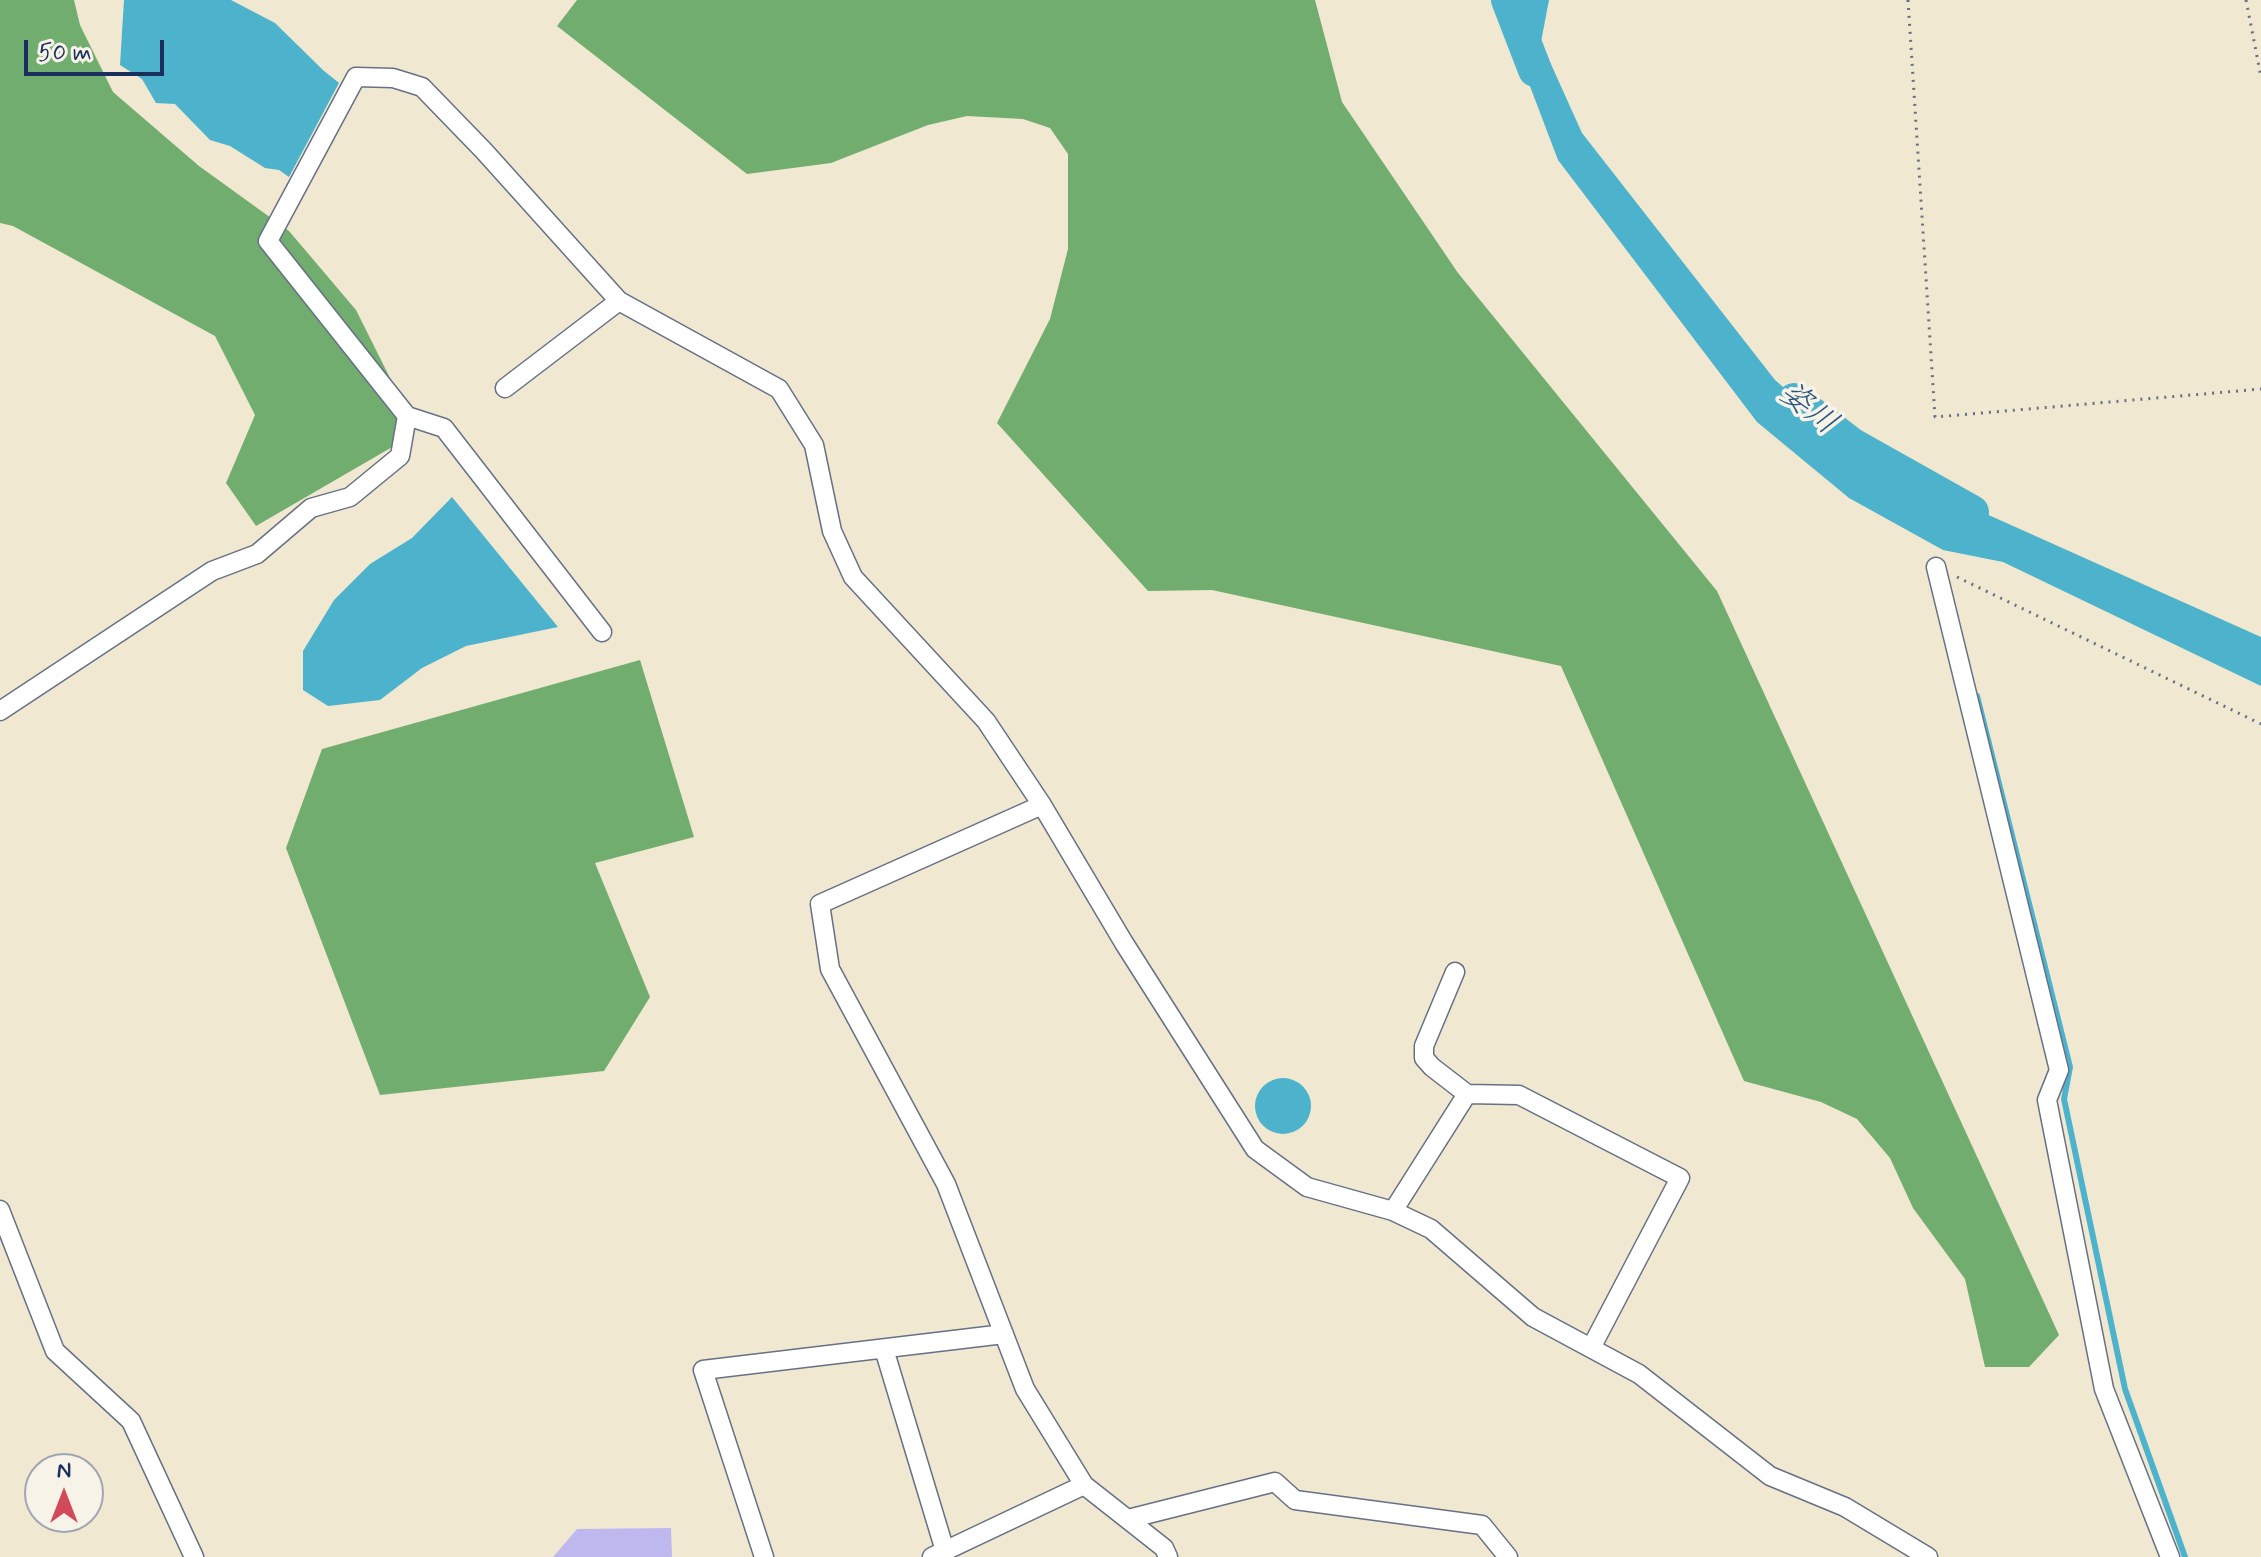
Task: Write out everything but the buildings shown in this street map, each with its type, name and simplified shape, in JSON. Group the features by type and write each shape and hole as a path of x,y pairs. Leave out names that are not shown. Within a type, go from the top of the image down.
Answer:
{"street":[{"path":"602,632 444,428 407,416 268,241 356,77 393,78 422,87 619,301 779,389 814,445 832,531 853,577 986,721 1042,805 1124,943 1255,1149 1307,1187 1393,1211 1431,1229 1533,1317 1639,1374 1770,1476 1845,1507 1928,1557"},
{"path":"505,388 619,301"},
{"path":"0,711 212,571 257,554 311,508 350,497 400,456 407,416"},
{"path":"1936,567 2059,1070 2047,1100 2104,1389 2170,1557"},
{"path":"1042,805 820,904 830,969 946,1184 1025,1389 1084,1485 1164,1548 1168,1557"},
{"path":"1455,972 1424,1046 1424,1058 1432,1067 1467,1094 1519,1095 1680,1178 1591,1348"},
{"path":"1393,1211 1467,1094"},
{"path":"0,1210 55,1351 131,1421 194,1557"},
{"path":"764,1557 703,1370 1004,1334"},
{"path":"884,1349 938,1554 1084,1485"},
{"path":"1128,1519 1275,1482 1295,1500 1482,1525 1508,1557"}],"path":[{"path":"1908,0 1935,417 2261,389"},
{"path":"2246,0 2261,77"},
{"path":"1936,567 2261,724"}],"green space":[{"path":"0,0 74,0 80,25 113,92 199,166 289,231 356,310 410,418 406,439 256,526 226,483 255,415 215,336 13,226 0,223"},
{"path":"577,0 1315,0 1342,102 1458,273 1717,591 2059,1335 2029,1367 1985,1367 1965,1279 1913,1208 1890,1158 1857,1119 1821,1102 1744,1081 1561,666 1212,590 1148,591 997,423 1050,319 1068,249 1068,154 1050,128 1023,119 967,116 928,125 831,163 747,174 557,26"},
{"path":"640,660 694,837 595,863 650,997 604,1071 380,1095 286,848 322,749"}],"water":[{"path":"124,0 231,0 275,23 339,83 289,177 279,170 265,168 230,146 210,140 175,104 156,103 142,79 120,65"},
{"path":"1516,0 1549,0 1541,42 1582,133 1775,380 1868,461 2261,637 2261,686 2003,562 1943,550 1849,498 1757,422 1558,160 1517,52"},
{"path":"452,497 558,627 466,646 422,668 380,700 328,706 303,690 303,651 334,600 370,564 412,538"},
{"path":"1283,1078 1303,1086 1311,1106 1303,1126 1283,1134 1263,1126 1255,1106 1263,1086"}],"waterway":[{"name":"姿川","path":"1508,0 1535,70"},
{"name":"姿川","path":"1794,400 1851,444 1972,512"},
{"path":"1977,696 2070,1067 2064,1099 2125,1389 2185,1557"}]}
